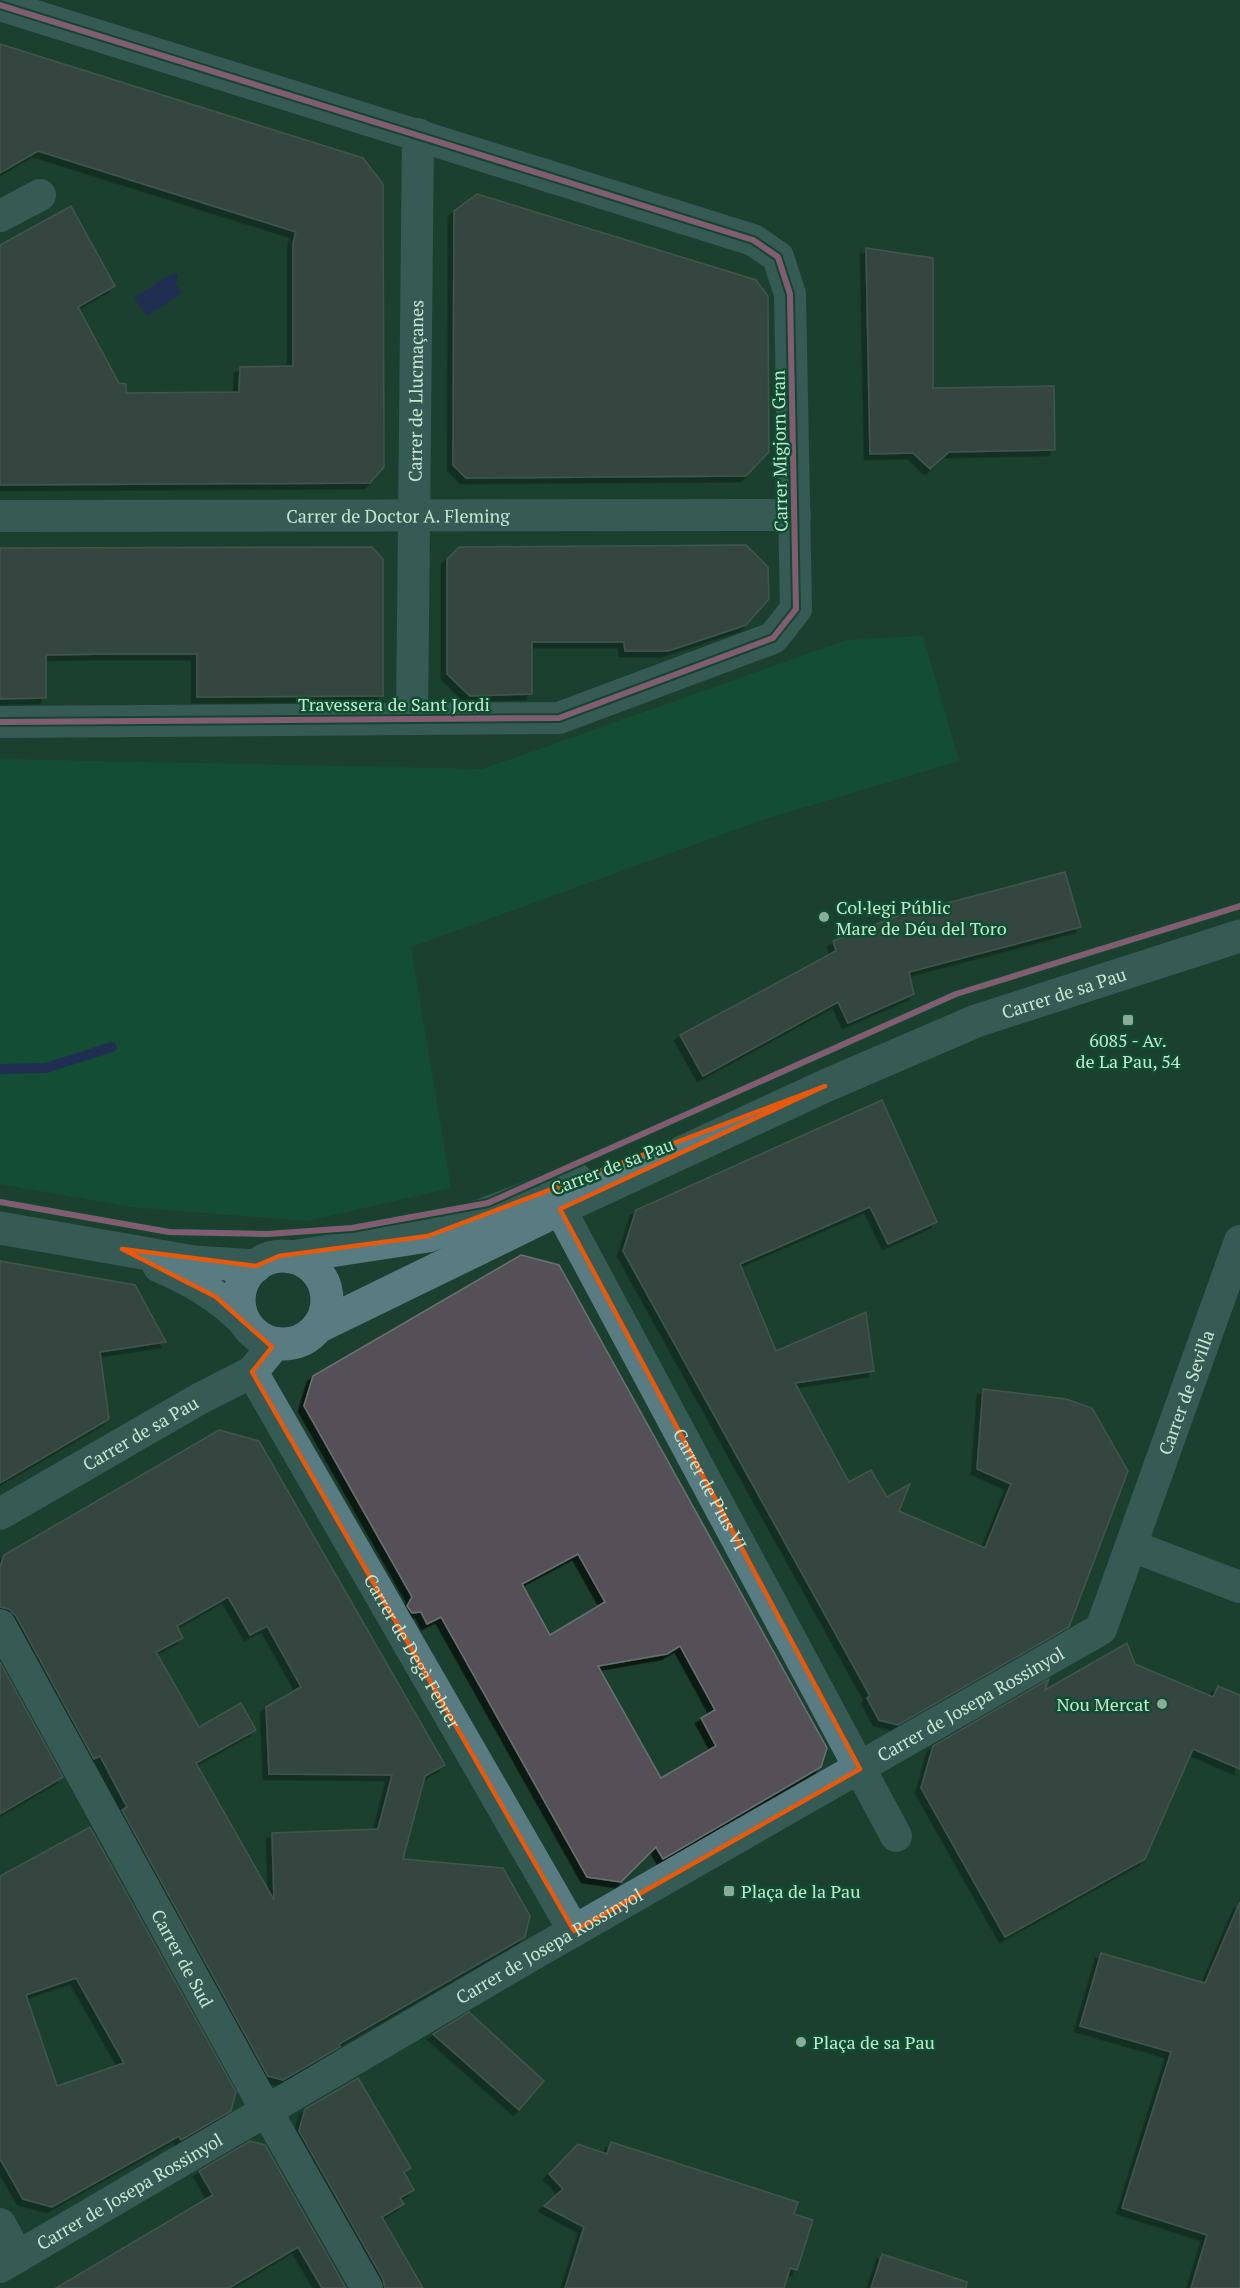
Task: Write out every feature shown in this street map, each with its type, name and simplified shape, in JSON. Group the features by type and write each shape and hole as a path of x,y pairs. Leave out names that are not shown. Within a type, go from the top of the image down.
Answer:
{"street":[{"path":"0,5 418,134"},
{"name":"Carrer Migjorn Gran","path":"418,134 753,240 778,257 790,294 796,609 773,638"},
{"name":"Carrer de Llucmaçanes","path":"412,719 418,134"},
{"path":"0,216 40,195"},
{"name":"Carrer de Doctor A. Fleming","path":"0,516 795,515"},
{"name":"Travessera de Sant Jordi","path":"0,722 559,718 773,638"},
{"name":"Carrer de sa Pau","path":"318,1327 560,1209 825,1086 976,1022 1240,936"},
{"name":"Carrer de sa Pau","path":"291,1257 428,1236 628,1158 825,1086"},
{"name":"Carrer de Pius VI","path":"560,1209 860,1769"},
{"path":"0,1228 223,1265 256,1266"},
{"name":"Carrer de Sevilla","path":"1101,1629 1240,1241"},
{"path":"122,1250 187,1279 231,1307 244,1321 262,1340 275,1344 299,1342 318,1327 327,1306 324,1284 311,1266 291,1257 266,1259 248,1274 240,1291 240,1309 244,1321"},
{"name":"Carrer de sa Pau","path":"0,1514 199,1399 252,1372 275,1344"},
{"name":"Carrer de Degà Febrer","path":"252,1372 582,1927"},
{"path":"1132,1546 1240,1587"},
{"name":"Carrer de Sud","path":"0,1625 266,2110 367,2288"},
{"name":"Carrer de Josepa Rossinyol","path":"9,2262 266,2110 1101,1629"},
{"path":"860,1769 896,1836"},
{"path":"0,2224 9,2262"}],"highlighted area":[{"path":"825,1086 560,1209 860,1769 574,1931 252,1372 272,1347 216,1297 122,1249 256,1266 279,1256 428,1236"}],"green space":[{"path":"923,636 959,761 759,821 411,947 451,1188 307,1221 131,1207 0,1184 0,759 483,769 847,640"}],"shaded area":[{"path":"175,272 178,276 176,284 182,293 147,316 134,298"}],"building":[{"path":"0,44 363,158 383,184 384,467 370,483 0,485 0,245 71,206 115,286 78,307 119,383 126,384 126,393 239,392 240,367 293,366 293,243 296,232 38,151 0,173"},
{"path":"477,194 756,280 768,296 769,452 746,476 466,478 453,465 454,211"},
{"path":"866,248 933,258 933,388 1054,386 1055,450 949,452 930,469 913,453 870,454"},
{"path":"746,545 768,567 769,599 746,625 668,651 625,651 624,642 532,642 532,694 470,696 447,674 447,559 459,547"},
{"path":"372,547 383,559 383,696 197,697 197,654 110,654 46,655 46,698 0,699 0,548"},
{"path":"1065,872 1081,927 909,972 914,994 848,1023 838,1002 703,1076 680,1035 836,951 833,941 894,917"},
{"path":"882,1100 937,1222 888,1244 870,1207 740,1264 776,1351 866,1312 874,1371 795,1383 849,1482 871,1470 887,1497 910,1484 899,1511 985,1548 1011,1484 977,1469 983,1389 1066,1399 1092,1408 1128,1471 1069,1627 898,1725 879,1720 867,1698 870,1696 623,1251 636,1210"},
{"path":"521,1255 559,1265 827,1748 821,1767 663,1859 656,1847 621,1882 587,1877 441,1617 427,1624 421,1612 412,1613 407,1606 412,1597 304,1406 313,1376","holes":["578,1554 605,1602 550,1635 522,1584","680,1646 715,1710 701,1718 716,1746 661,1778 598,1666 667,1654"]},
{"path":"0,1261 135,1285 166,1342 100,1352 109,1419 0,1483"},
{"path":"219,1430 259,1441 445,1765 425,1776 403,1859 503,1868 530,1916 525,1937 339,2044 340,2047 283,2080 268,2076 122,1810 127,1807 100,1756 94,1759 16,1616 9,1609 0,1607 0,1567 4,1555","holes":["228,1597 250,1635 267,1626 301,1687 266,1707 269,1774 392,1775 378,1829 272,1833 274,1900 196,1763 256,1730 241,1703 199,1727 156,1652 183,1638 177,1626"]},
{"path":"1127,1643 1135,1664 1213,1697 1218,1686 1240,1695 1240,1769 1193,1749 1145,1859 1005,1937 921,1788 933,1746 1049,1679 1045,1690"},
{"path":"0,1662 63,1777 0,1814"},
{"path":"90,1827 236,2092 231,2111 181,2140 179,2136 52,2207 23,2199 0,2159 0,1876","holes":["76,1978 124,2063 57,2086 26,1995"]},
{"path":"1240,1902 1240,2288 1191,2288 1207,2235 1122,2208 1171,2052 1080,2026 1101,1953 1205,1983"},
{"path":"469,2012 544,2081 519,2110 433,2034"},
{"path":"358,2078 411,2168 404,2172 414,2190 400,2198 404,2204 382,2217 423,2288 385,2288 383,2279 299,2131 305,2109"},
{"path":"250,2141 265,2145 346,2288 322,2288 298,2247 229,2288 56,2288 213,2195 199,2171"},
{"path":"611,2142 798,2202 794,2214 813,2220 797,2270 790,2268 784,2288 565,2288 584,2227 544,2206 563,2189 549,2174 578,2144 607,2154"},
{"path":"882,2254 967,2282 966,2288 871,2288"}],"waterway":[{"path":"0,1069 46,1068 112,1047"}],"cycle path":[{"path":"0,5 753,240 778,257 790,294 796,609 773,638 559,718 0,722"},
{"path":"0,1202 169,1232 268,1234 352,1228 488,1203 956,994 1240,906"}],"place":[{"name":"Col·legi Públic Mare de Déu del Toro","path":"824,917"},
{"name":"6085 - Av. de La Pau, 54","path":"1128,1020"},
{"name":"Nou Mercat","path":"1162,1704"},
{"name":"Plaça de la Pau","path":"729,1891"},
{"name":"Plaça de sa Pau","path":"801,2042"}]}
